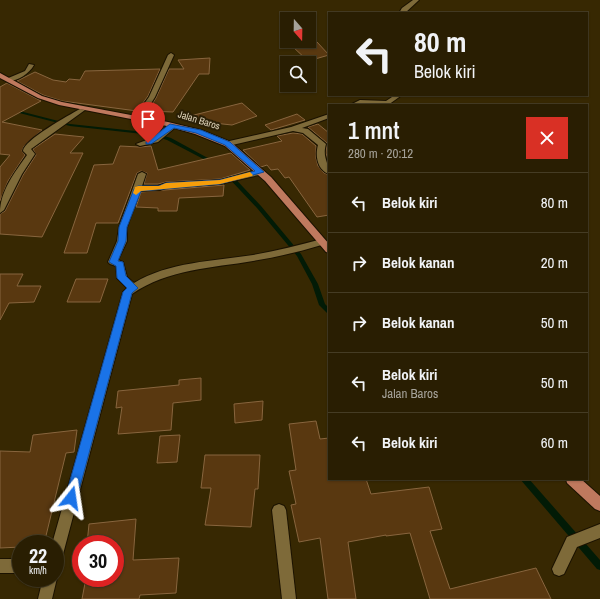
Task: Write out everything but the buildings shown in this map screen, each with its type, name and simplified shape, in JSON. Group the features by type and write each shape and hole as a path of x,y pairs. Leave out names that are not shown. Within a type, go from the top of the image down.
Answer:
{"main road":[{"name":"Jalan Baros","path":"0,75 40,97 82,110 173,126 198,132 228,144 260,172 328,249"},
{"path":"573,480 600,505"}],"street":[{"path":"402,12 404,9 416,0"},
{"path":"137,119 152,96 171,55"},
{"path":"8,80 27,72 30,64"},
{"path":"357,101 390,104 398,96"},
{"path":"0,210 18,174 31,154 27,151 27,148 58,125 82,110"},
{"path":"228,144 293,129 328,116"},
{"path":"140,144 156,140 173,126"},
{"path":"293,129 305,131 322,144 319,153 320,162 328,171"},
{"path":"138,189 160,188 166,185 229,180 260,172"},
{"path":"133,288 122,278 120,264 113,262 122,241 123,227 138,189 142,174"},
{"path":"61,535 128,292 152,279 188,267 287,252 322,242"},
{"path":"279,510 289,599"},
{"path":"559,569 572,542 600,531"},
{"path":"0,566 12,566"},
{"path":"45,599 48,587"}],"waterway":[{"path":"0,107 70,125 152,134 169,139 215,163"},
{"path":"225,171 259,207 299,255 315,284 322,305 328,310"},
{"path":"525,480 600,566"}],"slow traffic":[{"path":"136,193 138,189 160,188 166,185 220,182 250,175"}],"route":[{"path":"71,498 128,292 133,288 122,278 120,264 113,262 122,241 123,227 138,189 160,188 166,185 220,182 260,172 250,161 228,144 198,132 173,126 156,140 148,143"}]}
